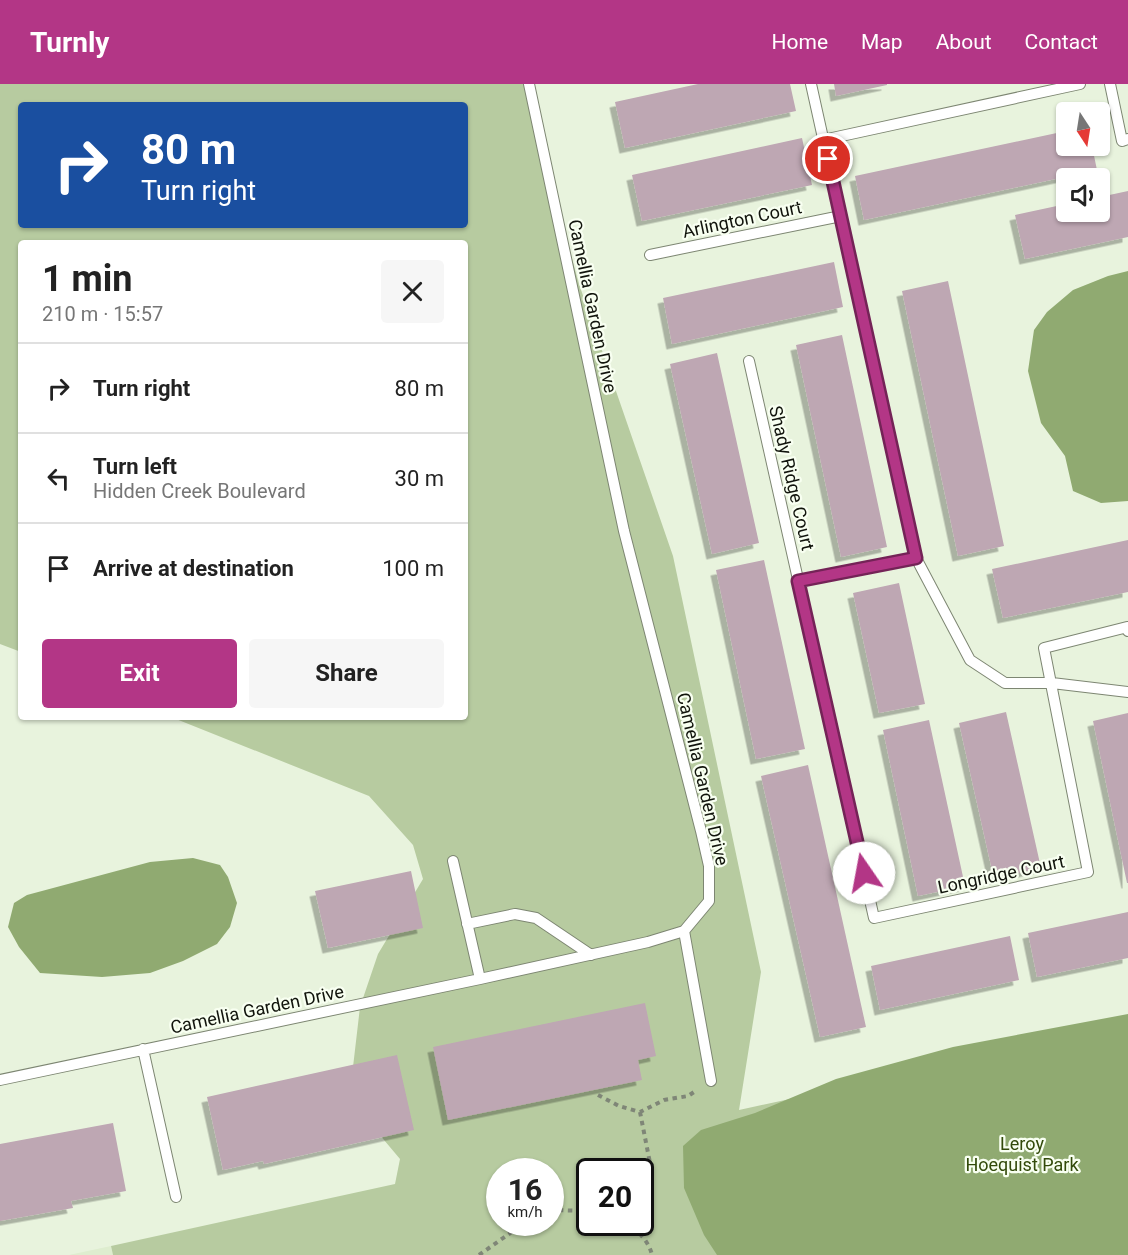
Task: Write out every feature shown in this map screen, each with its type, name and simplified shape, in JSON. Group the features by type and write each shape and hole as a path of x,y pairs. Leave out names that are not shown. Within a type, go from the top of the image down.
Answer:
{"lane":[{"name":"Camellia Garden Drive","path":"0,1080 648,942 684,931 709,901 709,866 702,831 624,531 529,84"},
{"path":"811,84 916,558 970,660 1005,683 1052,683 1128,692"},
{"path":"823,140 1080,84"},
{"path":"1110,84 1122,141 1128,139"},
{"name":"Arlington Court","path":"650,255 841,216"},
{"name":"Shady Ridge Court","path":"749,361 874,918"},
{"path":"798,581 916,558"},
{"path":"1052,683 1044,648 1127,627 1128,631"},
{"name":"Longridge Court","path":"874,918 1088,872 1052,683"},
{"path":"453,861 480,979"},
{"path":"467,924 515,914 536,918 591,955"},
{"path":"684,931 711,1081"},
{"path":"143,1050 176,1197"}],"path":[{"path":"598,1095 619,1106 640,1112 664,1100 688,1096 711,1081"},
{"path":"640,1112 649,1158"},
{"path":"479,1255 506,1236"},
{"path":"642,1236 651,1248 652,1255"}],"shaded area":[{"path":"1128,271 1128,501 1101,503 1073,491 1065,456 1041,423 1028,371 1034,330 1047,312 1073,290 1108,276"},
{"path":"193,858 220,865 228,877 237,903 230,927 217,944 183,961 150,973 102,977 40,973 19,947 8,927 14,903 27,895 150,862"},
{"name":"Leroy Hoequist Park","path":"1128,1014 1128,1255 717,1255 704,1235 684,1188 683,1146 701,1130 755,1113 836,1079 953,1047"},
{"path":"111,1246 113,1255 69,1255"}],"green space":[{"path":"0,84 524,84 579,284 673,556 761,972 739,1110 1128,1026 1128,1255 113,1255 111,1246 395,1184 400,1159 363,1115 353,1067 360,1007 378,954 423,879 413,845 369,796 179,720 468,720 468,240 18,240 18,651 0,644"}],"building":[{"path":"698,84 790,84 796,111 625,148 615,102"},
{"path":"834,84 887,84 887,85 836,96"},
{"path":"1056,133 1056,156 1094,156 1097,168 1056,168 1056,179 864,220 855,176"},
{"path":"802,138 812,185 642,221 632,175"},
{"path":"1128,191 1128,237 1025,259 1015,215 1056,206 1056,222 1110,222 1110,195"},
{"path":"834,262 843,307 672,344 663,298"},
{"path":"948,281 1004,546 958,556 902,291"},
{"path":"842,335 887,547 841,557 796,345"},
{"path":"717,353 759,543 712,554 670,364"},
{"path":"1128,540 1128,592 1003,618 992,569"},
{"path":"764,560 805,749 756,759 716,570"},
{"path":"899,583 925,704 879,713 853,593"},
{"path":"1006,712 1041,868 994,879 959,723"},
{"path":"1128,713 1128,883 1127,883 1093,721"},
{"path":"929,720 965,886 918,896 883,730"},
{"path":"808,765 866,1027 820,1037 761,776"},
{"path":"411,871 423,928 328,948 315,891"},
{"path":"1128,912 1128,958 1037,977 1028,933"},
{"path":"1010,936 1019,980 880,1010 871,966"},
{"path":"645,1003 656,1056 638,1060 642,1080 448,1120 433,1047"},
{"path":"397,1055 414,1130 264,1164 263,1161 223,1170 207,1097"},
{"path":"113,1123 126,1191 71,1201 73,1208 0,1221 0,1144"}],"route":[{"path":"828,159 916,558 798,581 864,873"}]}
